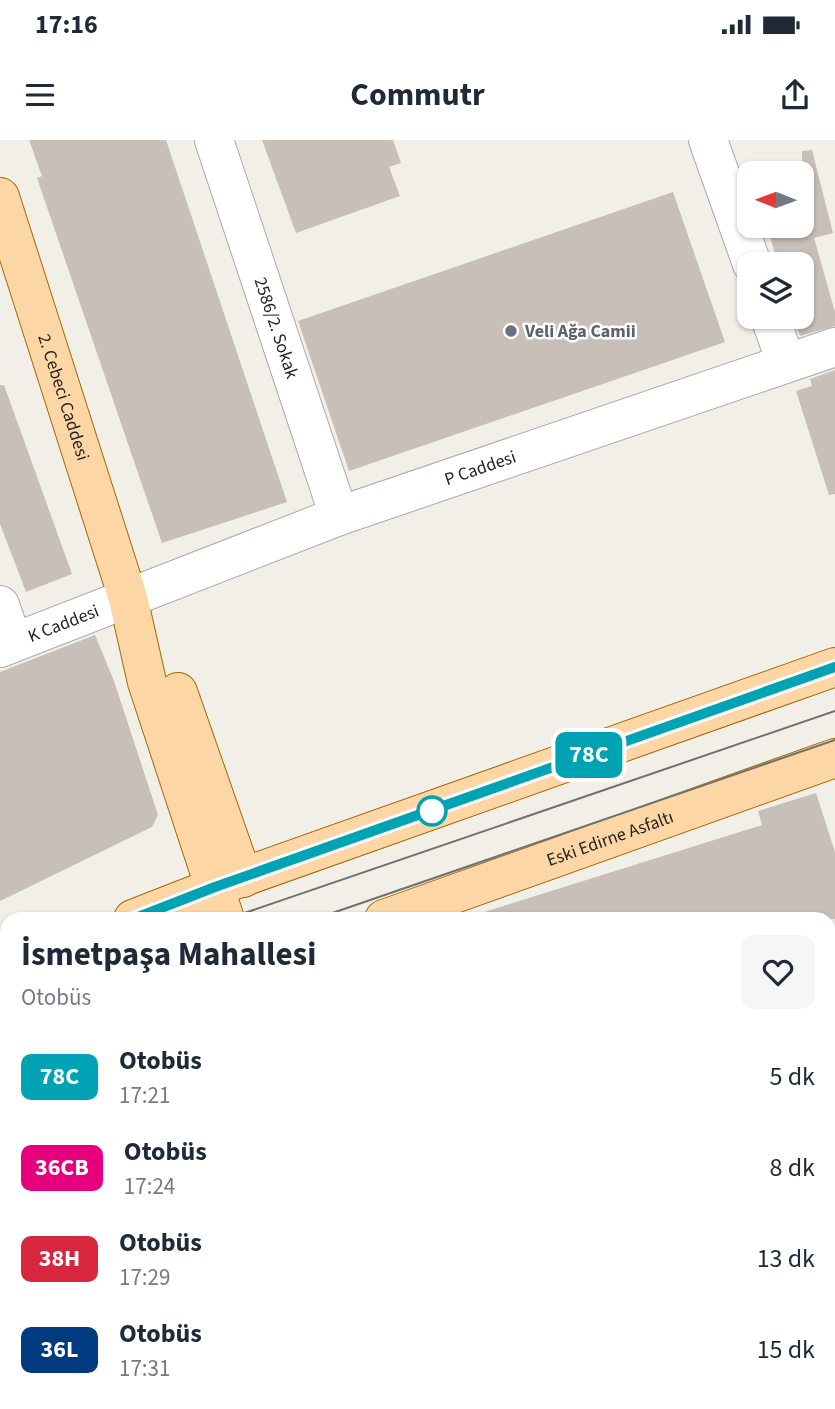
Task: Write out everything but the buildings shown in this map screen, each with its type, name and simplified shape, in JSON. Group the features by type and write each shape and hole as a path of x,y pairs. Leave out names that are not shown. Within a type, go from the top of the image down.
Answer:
{"main road":[{"name":"2. Cebeci Caddesi","path":"0,197 128,598 147,682 228,895"},
{"path":"161,912 228,895 835,667"},
{"name":"Eski Edirne Asfaltı","path":"405,912 833,766"}],"street":[{"name":"2586/2. Sokak","path":"214,140 339,516"},
{"path":"708,140 748,252"},
{"path":"774,329 786,363"},
{"name":"P Caddesi","path":"128,598 339,516 835,347"},
{"name":"K Caddesi","path":"7,645 128,598"},
{"path":"0,605 7,645"}],"tram line":[{"path":"247,912 835,711"},
{"path":"335,912 835,740"}],"bus line":[{"name":"78C","path":"151,912 835,667"}],"place":[{"name":"Veli Ağa Camii","path":"511,331"}]}
